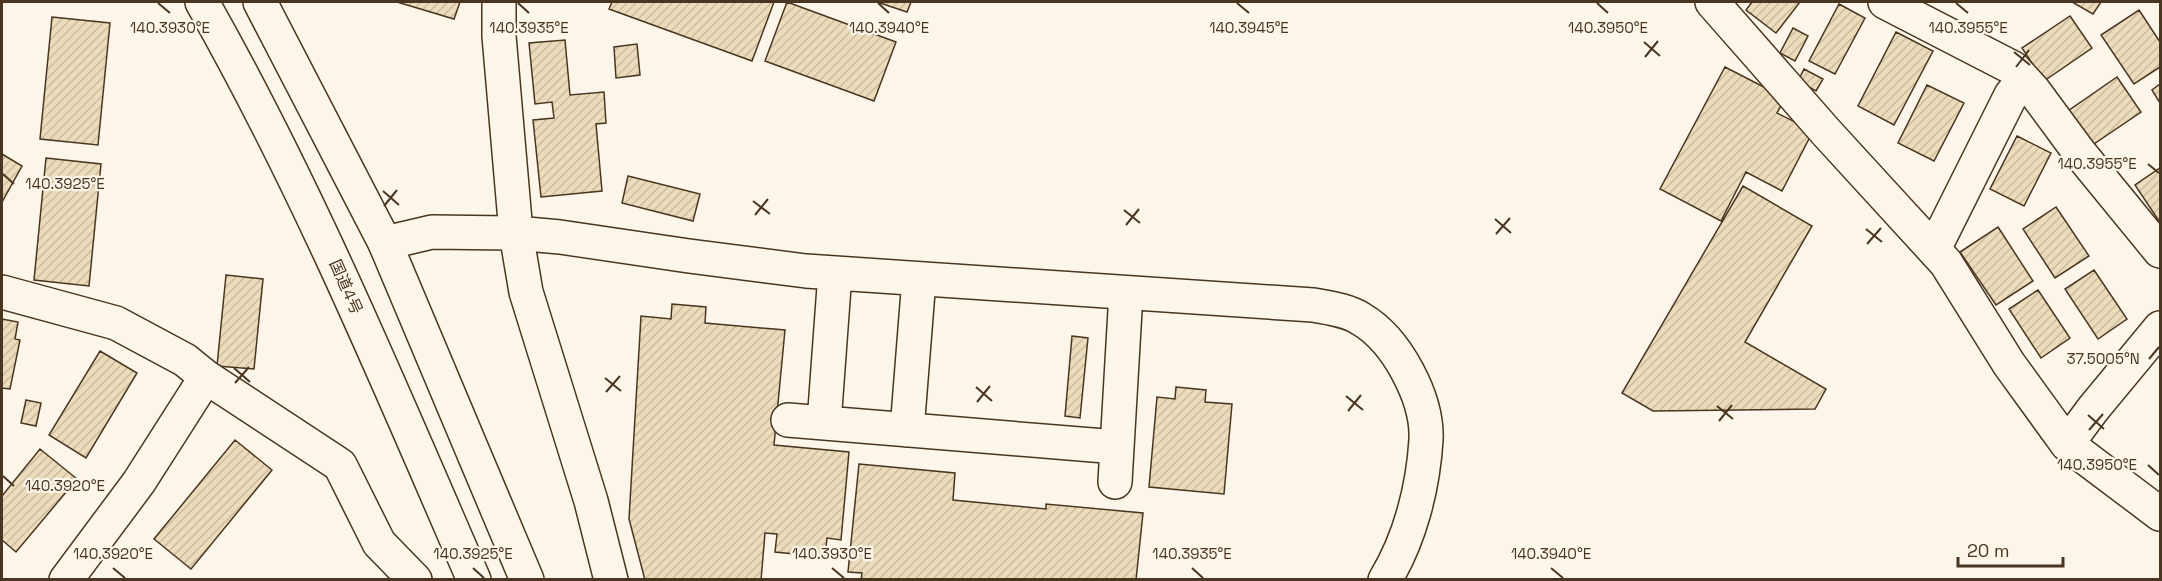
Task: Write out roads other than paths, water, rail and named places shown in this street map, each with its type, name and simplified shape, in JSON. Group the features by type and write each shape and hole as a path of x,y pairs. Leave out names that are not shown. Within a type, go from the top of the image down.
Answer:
{"main road":[{"name":"国道4号","path":"202,2 243,73 342,277 474,579"},
{"path":"260,2 386,243 527,579"},
{"path":"499,2 516,233 526,292 591,501 611,579"},
{"path":"1712,2 1826,132 1947,263 2009,364 2067,444 2160,514"},
{"path":"1885,2 2013,68 2160,251"},
{"path":"1934,249 2011,95 2023,80"},
{"path":"386,243 432,232 516,233 835,273 1313,305 1343,311 1362,319 1379,333 1398,354 1419,394 1426,438 1408,536 1385,579"},
{"path":"824,423 835,273"},
{"path":"907,430 919,279"},
{"path":"2,292 116,323 185,360 206,377 340,465 379,543 415,579"},
{"path":"1115,482 1126,293"},
{"path":"2067,444 2160,328"},
{"path":"66,579 139,482 206,377"},
{"path":"788,420 1117,447"}]}
